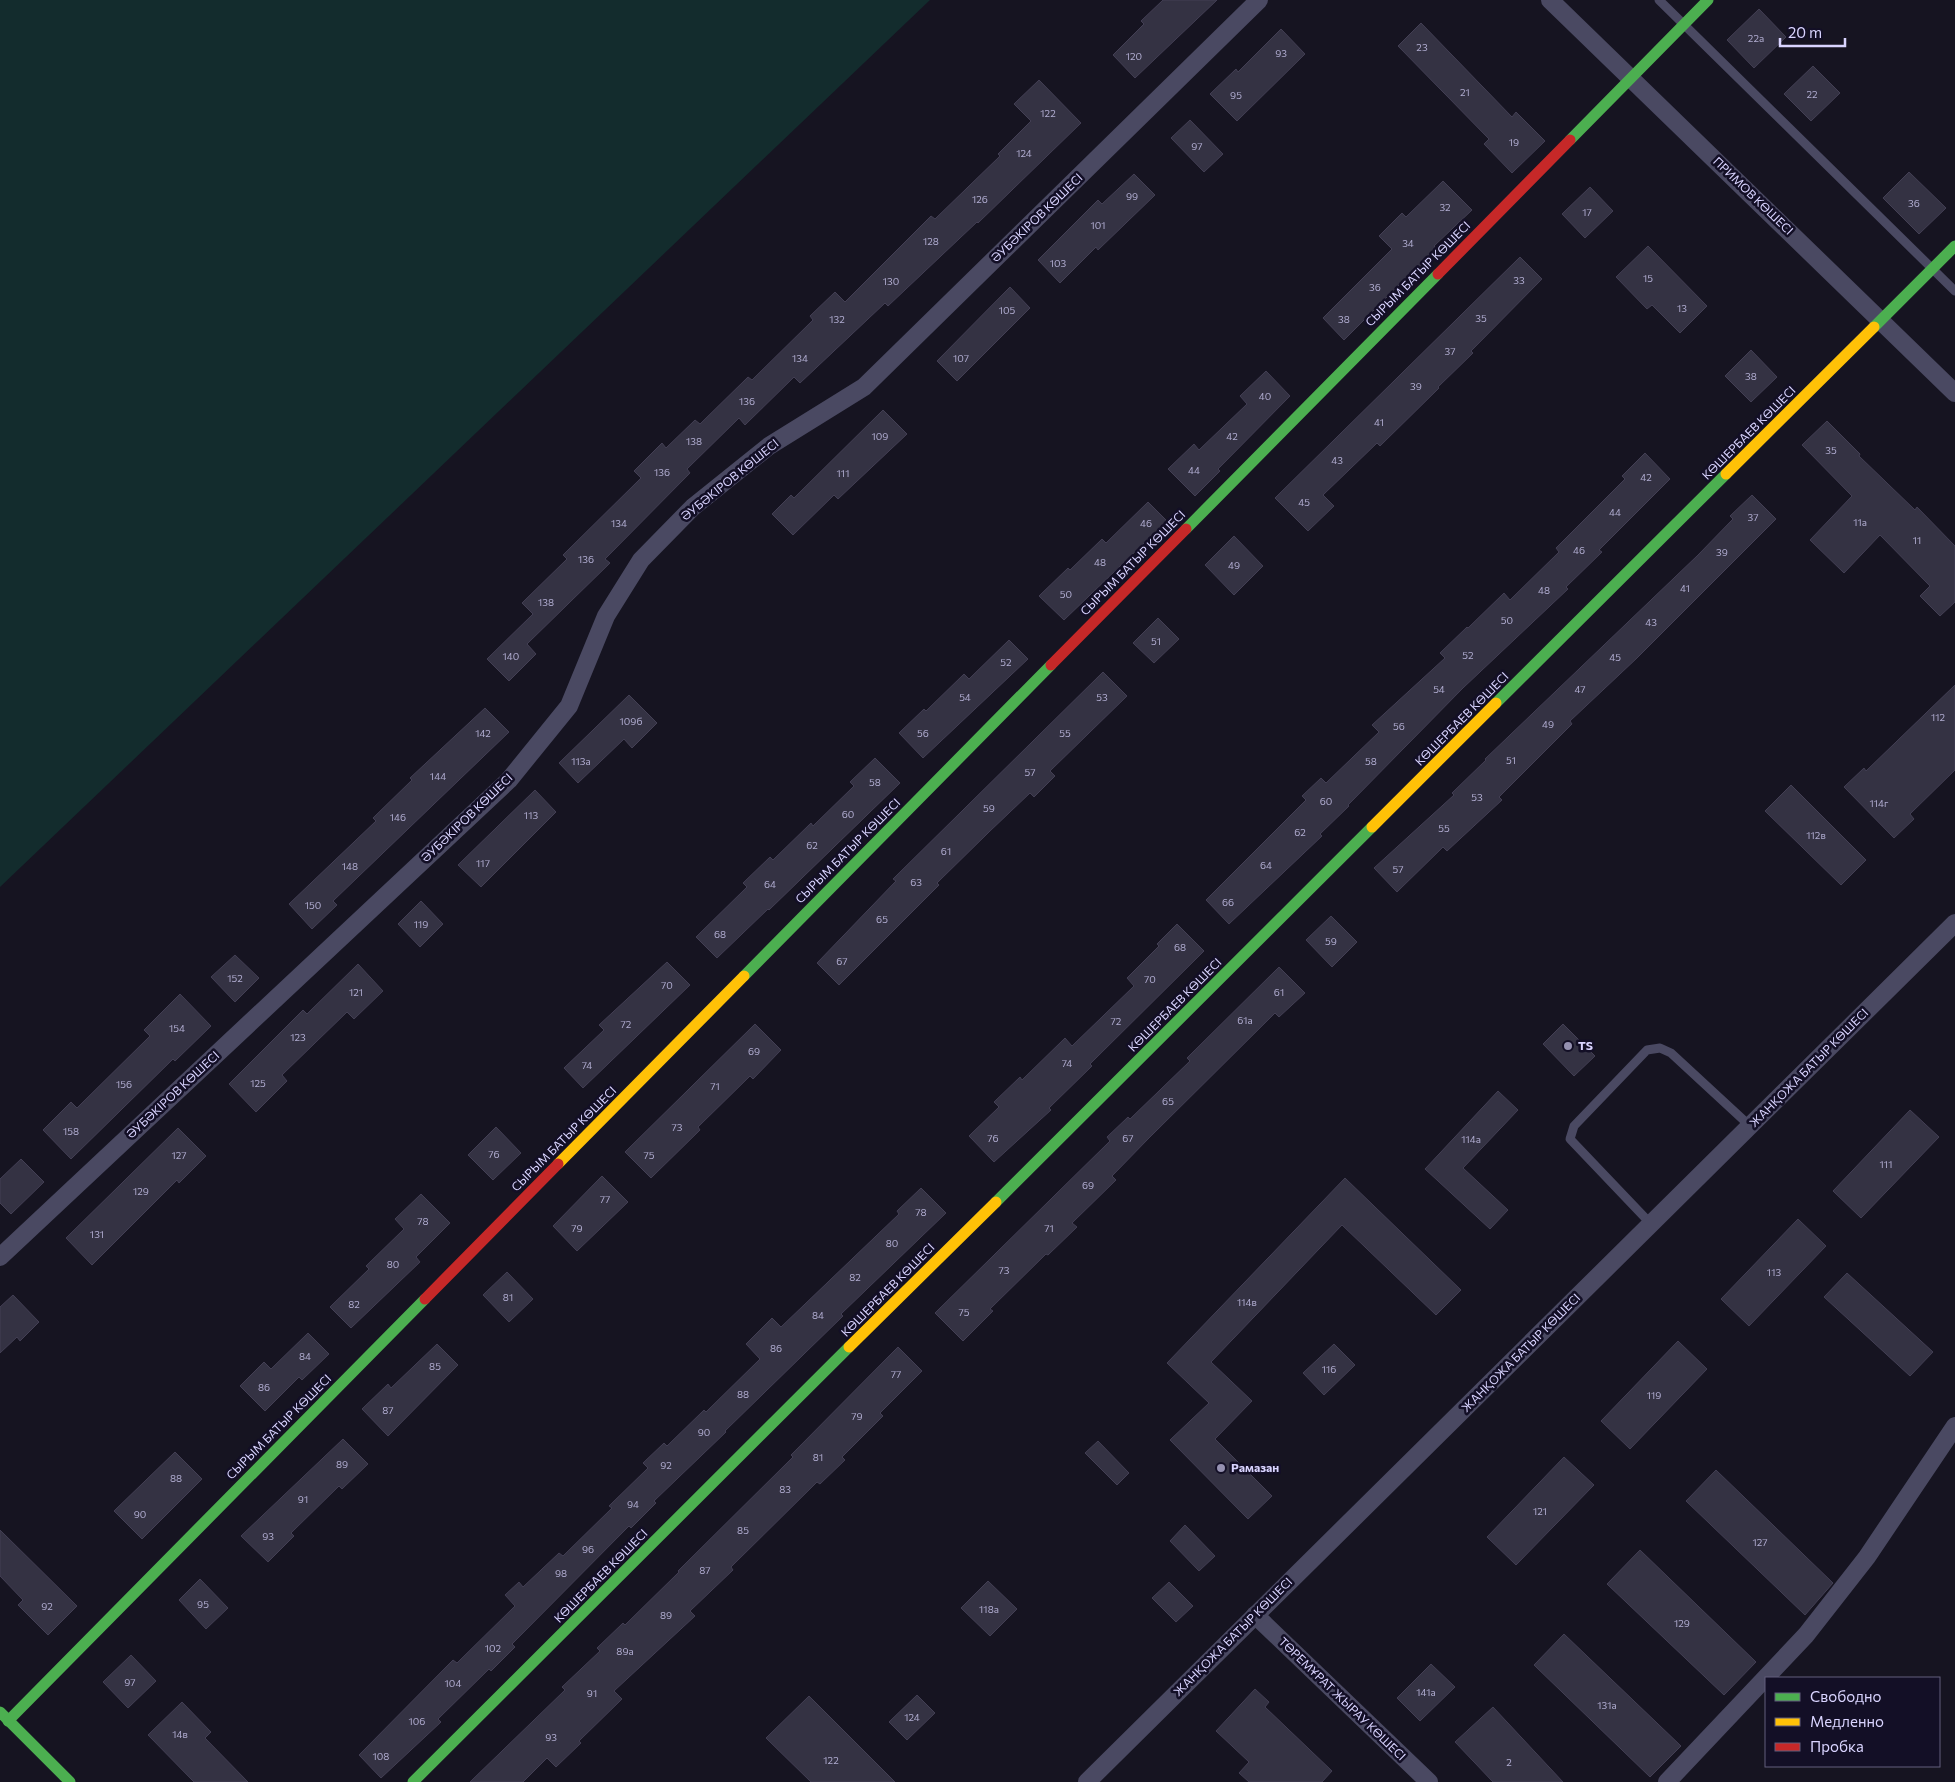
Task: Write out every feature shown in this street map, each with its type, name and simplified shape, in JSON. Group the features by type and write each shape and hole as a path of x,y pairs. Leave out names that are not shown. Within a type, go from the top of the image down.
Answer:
{"street":[{"name":"ӘУБӘКІРОВ КӨШЕСІ","path":"0,1257 508,780 569,706 606,616 641,560 693,507 769,446 864,387 1259,0"},
{"name":"ПРИМОВ КӨШЕСІ","path":"1550,0 1955,394"},
{"name":"СЫРЫМ БАТЫР КӨШЕСІ","path":"8,1721 1708,0"},
{"name":"КӨШЕРБАЕВ КӨШЕСІ","path":"414,1782 1955,246"},
{"name":"ЖАНҚОЖА БАТЫР КӨШЕСІ","path":"1087,1782 1955,923"},
{"path":"1766,1677 1806,1635 1867,1557 1955,1426"},
{"name":"ТӨРЕМҰРАТ ЖЫРАУ КӨШЕСІ","path":"1256,1616 1429,1782"},
{"path":"1667,1782 1765,1678"},
{"path":"0,1712 70,1782"}],"lane":[{"path":"1659,0 1955,291"},
{"path":"1651,1224 1570,1139 1574,1126 1647,1050 1660,1048 1671,1053 1750,1126"}],"green space":[{"path":"0,0 930,0 0,887"}],"building":[{"path":"1163,0 1217,0 1135,78 1113,55 1144,24 1141,21"},
{"path":"1759,9 1786,37 1754,68 1727,40"},
{"path":"1421,23 1512,117 1516,112 1545,141 1512,173 1484,144 1489,139 1398,46"},
{"path":"1281,29 1305,54 1237,121 1210,94 1236,69 1238,72"},
{"path":"1813,66 1840,93 1811,121 1784,94"},
{"path":"1039,80 1081,123 978,223 888,306 885,303 800,383 794,377 745,425 739,418 687,469 690,473 605,559 610,563 527,644 536,654 509,681 487,659 533,614 522,603 567,559 563,555 641,478 634,471 662,443 666,448 695,420 700,424 748,377 752,380 813,320 810,316 835,292 845,302 931,216 935,219 1000,156 998,154 1031,121 1014,104"},
{"path":"1190,120 1223,154 1204,172 1171,138"},
{"path":"1909,172 1946,208 1919,234 1883,198"},
{"path":"1134,174 1155,195 1098,250 1096,247 1060,283 1038,260 1098,200 1102,204"},
{"path":"1443,181 1472,210 1434,246 1438,250 1415,272 1413,271 1344,340 1323,318 1392,249 1379,236 1402,213 1406,217"},
{"path":"1590,187 1613,211 1585,238 1562,214"},
{"path":"1648,246 1707,306 1680,333 1652,305 1647,309 1616,277"},
{"path":"1520,257 1542,279 1471,351 1473,353 1439,388 1380,446 1377,443 1323,495 1334,506 1308,531 1275,498"},
{"path":"1010,287 1030,308 957,381 937,361"},
{"path":"1751,350 1777,377 1751,402 1725,376"},
{"path":"1266,371 1290,396 1218,469 1220,471 1195,496 1168,469 1194,444 1199,450 1247,404 1240,396"},
{"path":"883,410 907,434 838,499 834,495 793,535 772,514 791,495 794,498"},
{"path":"1827,421 1860,454 1859,456 1915,510 1917,507 1955,546 1955,602 1940,616 1920,596 1930,586 1880,535 1844,573 1810,540 1852,496 1802,445"},
{"path":"1645,453 1670,479 1599,550 1602,552 1566,587 1568,589 1463,688 1320,834 1322,836 1229,924 1206,900 1306,800 1302,796 1321,778 1326,783 1379,732 1372,725 1445,658 1440,653 1504,593 1510,600 1559,552 1556,548 1625,479 1622,476"},
{"path":"1752,495 1776,519 1637,658 1570,721 1572,724 1499,797 1502,800 1447,851 1443,847 1397,892 1374,868 1454,795 1452,793 1485,759 1698,555 1733,519 1730,516"},
{"path":"1148,502 1167,521 1064,620 1039,596 1068,568 1070,570 1102,539 1106,543"},
{"path":"1234,536 1263,566 1234,595 1205,565"},
{"path":"1158,618 1179,639 1154,663 1133,643"},
{"path":"1009,640 1028,659 923,758 899,733 924,709 926,711 964,674 969,679"},
{"path":"1103,672 1127,696 1050,771 1055,776 1034,797 1030,793 989,832 839,985 817,963 896,881 893,879"},
{"path":"1955,685 1955,770 1910,814 1914,819 1894,838 1844,787 1864,768 1866,771"},
{"path":"629,695 657,723 632,748 624,739 578,783 559,763"},
{"path":"485,708 509,732 333,901 337,905 312,929 289,904 376,821 373,818 412,780 410,778"},
{"path":"875,758 900,783 717,958 696,937 747,887 743,883 770,857 773,860 811,823 813,826 854,786 850,782"},
{"path":"1791,785 1866,860 1841,885 1765,811"},
{"path":"535,790 556,812 481,887 458,865"},
{"path":"421,901 443,924 420,947 398,924"},
{"path":"1331,916 1357,942 1332,967 1306,940"},
{"path":"1177,924 1204,951 1090,1064 1092,1066 1049,1108 1051,1110 994,1162 969,1136 999,1107 994,1102 1020,1077 1022,1080 1065,1038 1072,1046 1134,986 1127,978 1159,946 1157,944"},
{"path":"235,955 259,978 235,1002 211,977"},
{"path":"667,962 690,985 583,1088 564,1068 604,1030 599,1025"},
{"path":"358,964 383,991 354,1019 347,1012 282,1075 287,1081 256,1112 229,1084 303,1010 307,1014"},
{"path":"1279,967 1305,993 1279,1017 1275,1013 1149,1138 1112,1176 1116,1180 1072,1223 1077,1227 1048,1255 1046,1254 990,1309 993,1311 963,1341 935,1313 1110,1141 1107,1137 1128,1117 1130,1119 1190,1061 1187,1058"},
{"path":"180,994 211,1026 175,1061 173,1059 71,1159 43,1130 71,1102 77,1108 150,1036 144,1030"},
{"path":"755,1024 781,1050 753,1079 750,1076 698,1127 700,1130 651,1178 625,1152"},
{"path":"1563,1024 1595,1056 1574,1076 1543,1044"},
{"path":"1498,1091 1518,1110 1463,1168 1508,1210 1490,1229 1425,1169"},
{"path":"1910,1110 1939,1137 1861,1218 1833,1191"},
{"path":"496,1127 521,1153 493,1180 468,1155"},
{"path":"178,1128 206,1156 179,1183 177,1180 92,1265 66,1238"},
{"path":"21,1159 44,1182 11,1214 0,1203 0,1179"},
{"path":"602,1176 628,1202 577,1251 553,1226"},
{"path":"1345,1178 1461,1290 1436,1315 1342,1225 1211,1362 1252,1401 1215,1439 1272,1496 1248,1519 1170,1440 1209,1403 1167,1363"},
{"path":"921,1188 946,1213 841,1314 843,1316 654,1501 656,1503 631,1528 629,1526 512,1644 515,1647 491,1671 489,1669 438,1719 441,1722 381,1778 359,1755 453,1660 457,1663 515,1606 505,1595 519,1582 523,1587 559,1553 563,1556 612,1508 609,1506 648,1468 643,1463 664,1443 667,1446 704,1410 706,1412 760,1359 746,1344 772,1318 781,1327 899,1214 897,1211"},
{"path":"421,1194 450,1223 416,1257 420,1262 351,1328 330,1307 369,1269 366,1266 404,1229 395,1219"},
{"path":"1798,1219 1826,1246 1749,1326 1721,1299"},
{"path":"507,1272 533,1299 509,1322 483,1295"},
{"path":"1847,1273 1933,1352 1910,1376 1824,1297"},
{"path":"13,1295 39,1322 20,1341 17,1337 0,1353 0,1307"},
{"path":"308,1333 329,1354 302,1380 299,1377 265,1411 240,1386 264,1362 271,1369"},
{"path":"1678,1341 1707,1369 1630,1449 1601,1421"},
{"path":"437,1344 458,1365 388,1436 362,1409 388,1384 391,1388"},
{"path":"1334,1344 1355,1365 1324,1395 1303,1373"},
{"path":"898,1347 922,1371 880,1413 883,1416 842,1457 845,1460 820,1484 817,1482 731,1567 733,1570 690,1611 695,1616 614,1691 622,1699 579,1741 581,1743 556,1767 547,1758 523,1782 470,1782 565,1690 562,1687 600,1651 597,1648 623,1623 625,1625 679,1572"},
{"path":"343,1439 368,1464 342,1489 339,1486 291,1533 294,1536 268,1562 241,1536"},
{"path":"1098,1441 1129,1473 1117,1485 1085,1453"},
{"path":"175,1452 202,1479 142,1539 114,1511"},
{"path":"1564,1457 1594,1485 1516,1565 1487,1537"},
{"path":"1716,1470 1833,1583 1805,1615 1686,1501"},
{"path":"1185,1525 1215,1556 1199,1571 1170,1541"},
{"path":"0,1530 77,1606 48,1635 18,1605 23,1600 0,1576"},
{"path":"1640,1550 1756,1662 1724,1695 1607,1584"},
{"path":"200,1579 228,1608 206,1629 179,1600"},
{"path":"988,1581 1017,1609 990,1636 961,1608"},
{"path":"1169,1582 1193,1606 1176,1622 1152,1598"},
{"path":"1564,1634 1681,1746 1650,1777 1534,1665"},
{"path":"131,1655 156,1681 128,1708 103,1682"},
{"path":"1431,1664 1455,1687 1420,1721 1397,1698"},
{"path":"1255,1689 1269,1702 1265,1707 1332,1771 1322,1782 1249,1782 1239,1773 1249,1762 1216,1731"},
{"path":"917,1695 935,1713 907,1740 889,1722"},
{"path":"809,1696 895,1782 811,1782 766,1738"},
{"path":"182,1702 211,1732 205,1738 248,1782 194,1782 148,1735"},
{"path":"1493,1707 1563,1782 1493,1782 1455,1742"}],"traffic: fast":[{"path":"1570,140 1708,0"},
{"path":"1874,327 1955,246"},
{"path":"1186,529 1438,274"},
{"path":"1496,703 1726,474"},
{"path":"744,976 1051,665"},
{"path":"996,1202 1372,827"},
{"path":"8,1721 425,1299"},
{"path":"413,1782 849,1347"},
{"path":"0,1712 70,1782"}],"traffic: slow":[{"path":"1726,474 1874,327"},
{"path":"1372,827 1496,703"},
{"path":"558,1164 744,976"},
{"path":"849,1347 996,1202"}],"traffic: jam":[{"path":"1438,274 1570,140"},
{"path":"1051,665 1186,529"},
{"path":"425,1299 558,1164"}],"place":[{"name":"TS","path":"1568,1046"},
{"name":"Рамазан","path":"1221,1468"}]}
